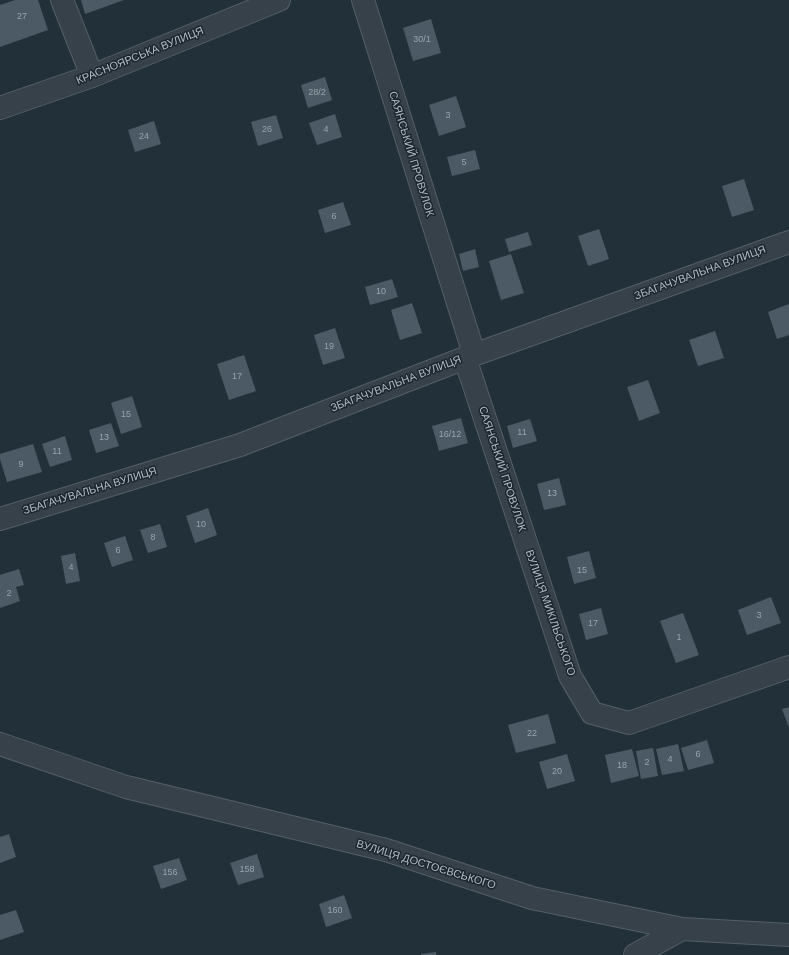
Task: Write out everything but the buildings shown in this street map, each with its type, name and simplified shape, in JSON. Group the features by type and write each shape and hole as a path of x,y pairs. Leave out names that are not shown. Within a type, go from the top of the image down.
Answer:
{"street":[{"path":"62,0 92,76"},
{"name":"КРАСНОЯРСЬКА ВУЛИЦЯ","path":"0,108 92,76 279,0"},
{"name":"САЯНСЬКИЙ ПРОВУЛОК","path":"363,0 469,356"},
{"name":"ЗБАГАЧУВАЛЬНА ВУЛИЦЯ","path":"0,519 240,446 469,356 789,242"},
{"name":"ВУЛИЦЯ МИКІЛЬСЬКОГО","path":"469,356 570,676 592,713 629,723 789,667"},
{"name":"ВУЛИЦЯ ДОСТОЄВСЬКОГО","path":"0,744 126,787 386,850 532,898 682,929 789,935"},
{"path":"635,955 682,929"}]}
